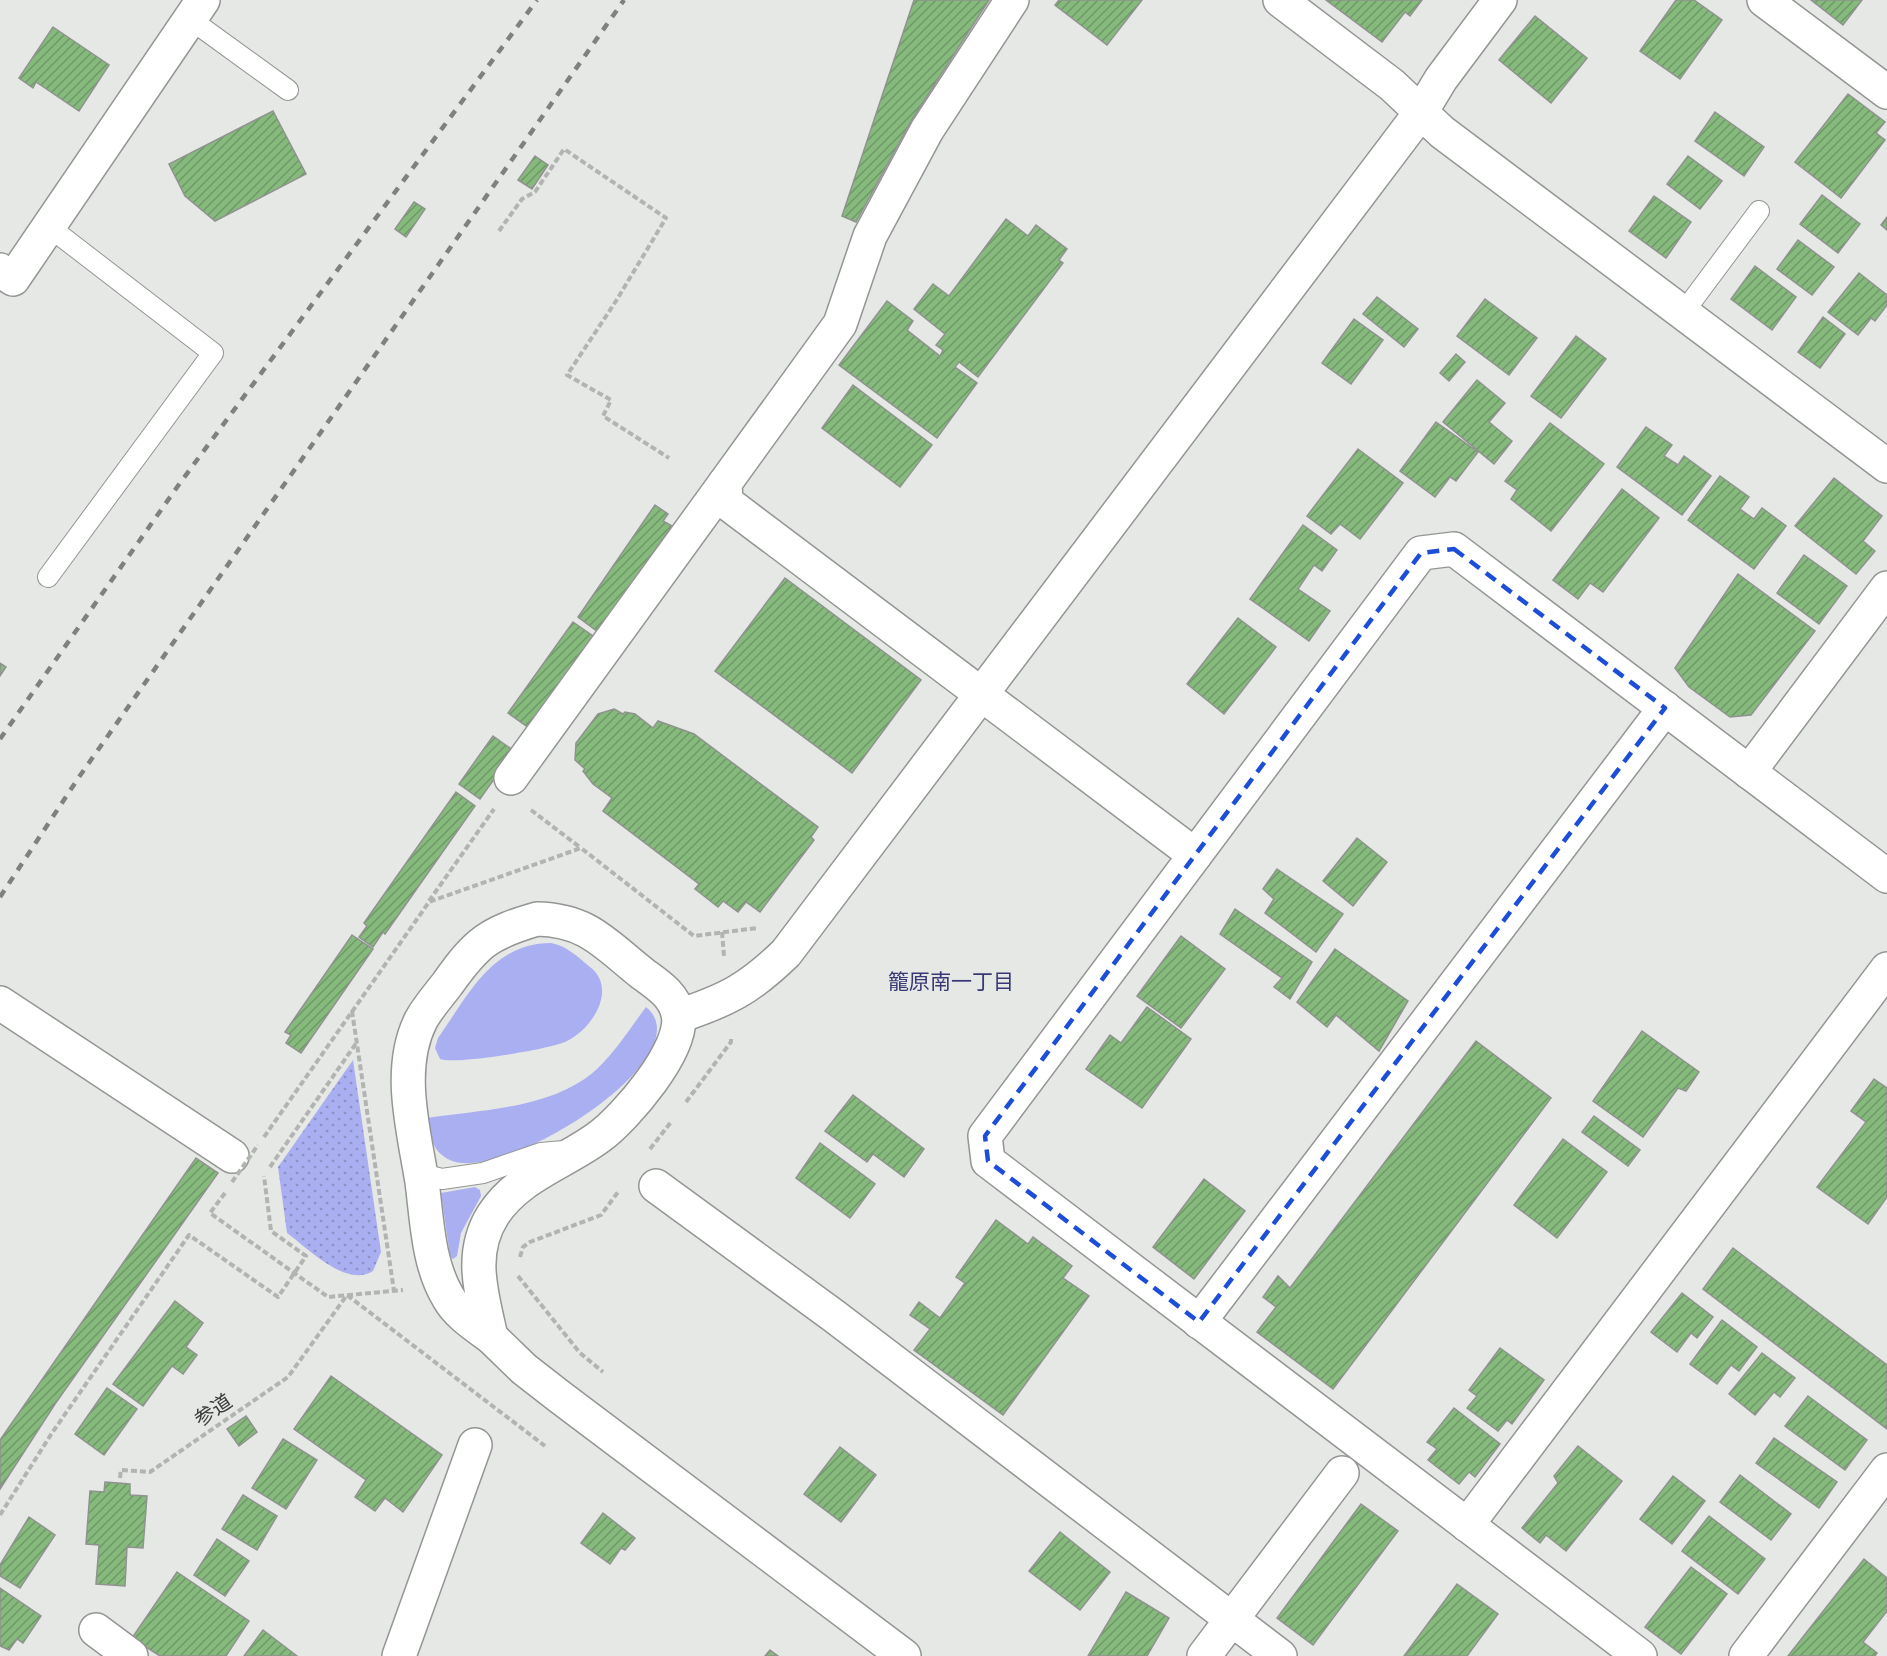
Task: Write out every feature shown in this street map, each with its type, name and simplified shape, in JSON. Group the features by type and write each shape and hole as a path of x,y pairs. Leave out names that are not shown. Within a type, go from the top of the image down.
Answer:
{"street":[{"path":"509,784 840,324 876,226 927,130 1012,0"},
{"path":"1280,0 1392,85 1451,139 1887,466"},
{"path":"679,1016 717,1004 757,981 786,953 979,694 1421,112 1441,79 1500,0"},
{"path":"1764,0 1887,92"},
{"path":"1,290 13,279 196,10"},
{"path":"725,483 726,502 1195,855"},
{"path":"1640,1656 988,1161 985,1136 1421,553 1454,549 1887,876"},
{"path":"1749,772 1887,588"},
{"path":"1199,1322 1665,708"},
{"path":"491,1338 477,1262 483,1234 494,1213 532,1177 597,1138 617,1122 669,1054 676,1036 679,1016 673,1001 662,988 585,928 563,920 537,919 505,929 484,939 467,955 421,1020 411,1046 408,1079 435,1271 448,1298 464,1316 524,1369 904,1656"},
{"path":"1467,1525 1887,969"},
{"path":"0,1003 232,1169"},
{"path":"656,1186 842,1306 1280,1656"},
{"path":"399,1656 475,1445"},
{"path":"1746,1656 1887,1470"},
{"path":"1204,1656 1342,1473"},
{"path":"96,1630 131,1656"}],"lane":[{"path":"196,10 288,90"},
{"path":"1683,313 1758,211"},
{"path":"48,226 213,353 48,576"},
{"path":"419,1166 430,1176 442,1179 483,1173 541,1153 576,1150"}],"path":[{"path":"499,231 522,199 536,192 564,149 666,218 616,302 567,375 611,400 603,416 669,458"},
{"path":"429,902 509,784 581,848"},
{"path":"352,1011 394,1291"},
{"path":"0,1515 52,1433 189,1235 278,1297 306,1256 271,1231 264,1176 357,1042"},
{"path":"232,1169 315,1064"},
{"path":"218,1202 210,1213 328,1297 414,1289"},
{"path":"517,1275 580,1353 603,1372"},
{"path":"347,1295 546,1446"},
{"name":"参道","path":"120,1478 121,1470 150,1472 288,1377 347,1295"}],"highlighted area":[{"path":"1454,549 1665,708 1199,1322 988,1161 985,1136 1421,553"}],"shaded area":[{"path":"551,943 572,952 598,976 602,986 602,997 593,1018 585,1027 567,1041 543,1048 482,1058 440,1059 435,1048 438,1038 471,989 484,975 497,962 513,952 530,945"},
{"path":"646,1007 657,1029 648,1055 624,1084 590,1111 551,1135 511,1154 476,1163 450,1160 436,1148 427,1118 517,1105 560,1092 597,1069 617,1047"},
{"path":"353,1060 381,1252 373,1271 362,1275 340,1271 317,1257 287,1233 278,1167"},
{"path":"475,1187 480,1190 481,1196 461,1233 457,1256 453,1259 450,1256 441,1193"}],"building":[{"path":"914,0 989,0 911,121 856,222 842,216"},
{"path":"1059,0 1142,0 1107,45 1055,5"},
{"path":"1326,0 1422,0 1410,16 1405,12 1382,42"},
{"path":"1676,0 1694,0 1722,20 1680,79 1640,51"},
{"path":"1811,0 1862,0 1843,25"},
{"path":"1535,16 1587,58 1551,103 1499,60"},
{"path":"53,27 109,65 79,111 36,82 33,88 19,78"},
{"path":"1848,94 1885,122 1876,133 1885,140 1841,198 1795,162"},
{"path":"273,111 306,174 215,221 185,196 169,164"},
{"path":"1715,112 1764,147 1744,176 1695,141"},
{"path":"535,156 548,165 532,189 518,180"},
{"path":"1688,156 1722,181 1700,209 1667,184"},
{"path":"1822,195 1860,224 1838,253 1800,224"},
{"path":"1654,196 1691,222 1666,258 1629,231"},
{"path":"414,202 425,209 406,237 395,229"},
{"path":"1887,217 1887,230 1881,225"},
{"path":"1006,219 1028,236 1036,225 1067,249 1059,260 1063,263 978,377 959,362 955,367 977,383 937,438 839,365 887,301 913,321 907,330 940,356 943,350 936,345 945,334 914,309 933,284 949,296"},
{"path":"1798,240 1834,267 1812,295 1777,269"},
{"path":"1755,266 1796,297 1772,330 1731,299"},
{"path":"1859,273 1887,295 1887,305 1875,321 1871,318 1858,335 1828,312"},
{"path":"1377,297 1418,329 1404,347 1363,314"},
{"path":"1485,299 1537,338 1509,375 1457,336"},
{"path":"1823,317 1845,334 1820,368 1798,352"},
{"path":"1354,319 1383,340 1351,384 1322,363"},
{"path":"1576,336 1606,359 1561,418 1531,396"},
{"path":"1456,354 1465,362 1449,381 1440,373"},
{"path":"1477,380 1505,403 1489,422 1512,441 1494,464 1443,422"},
{"path":"853,385 932,445 900,487 822,428"},
{"path":"1436,422 1478,452 1456,481 1450,477 1435,497 1400,471"},
{"path":"1550,423 1604,464 1551,531 1511,499 1517,490 1505,481"},
{"path":"1646,427 1672,445 1664,456 1678,465 1684,456 1711,476 1682,515 1617,467"},
{"path":"1358,449 1403,483 1360,539 1340,524 1331,534 1307,516"},
{"path":"1720,476 1749,497 1740,509 1754,519 1762,508 1786,526 1754,569 1688,520"},
{"path":"1834,478 1882,516 1863,541 1875,551 1856,574 1795,526"},
{"path":"1622,489 1659,518 1603,592 1590,583 1578,599 1553,580"},
{"path":"655,505 668,514 663,521 672,526 598,632 578,617"},
{"path":"1303,525 1337,550 1322,571 1314,565 1298,589 1330,611 1309,641 1250,599"},
{"path":"1804,555 1847,586 1819,624 1777,593"},
{"path":"1738,574 1815,631 1751,715 1730,717 1689,687 1675,668"},
{"path":"785,578 921,680 852,773 715,671"},
{"path":"1238,618 1276,647 1224,714 1187,684"},
{"path":"573,622 593,636 529,728 508,713"},
{"path":"0,663 6,667 0,676"},
{"path":"614,709 623,714 625,712 635,714 653,728 658,721 694,734 818,827 811,837 814,840 760,912 746,902 738,912 723,901 718,907 695,889 699,884 603,811 612,798 593,784 583,771 585,769 575,760 576,743 598,714"},
{"path":"493,736 514,751 480,799 459,784"},
{"path":"456,792 475,806 385,934 383,932 373,947 359,937 367,926 364,923"},
{"path":"1357,838 1387,862 1353,906 1323,881"},
{"path":"1277,869 1343,914 1316,952 1265,913 1274,899 1263,889"},
{"path":"1235,909 1312,962 1290,999 1274,987 1282,978 1220,934"},
{"path":"352,935 373,949 301,1053 286,1043 291,1035 285,1032"},
{"path":"1181,936 1225,969 1181,1028 1137,996"},
{"path":"1335,949 1408,1001 1379,1051 1336,1015 1327,1027 1297,1002"},
{"path":"1147,1007 1191,1039 1142,1108 1086,1069 1110,1035 1121,1043"},
{"path":"1642,1031 1699,1072 1686,1091 1678,1088 1643,1137 1593,1101"},
{"path":"1476,1041 1551,1098 1333,1389 1257,1332 1276,1307 1263,1297 1278,1276 1290,1288"},
{"path":"1874,1079 1887,1088 1887,1197 1868,1224 1817,1187 1866,1122 1851,1111"},
{"path":"853,1095 924,1149 904,1177 873,1154 867,1162 825,1131"},
{"path":"1594,1116 1640,1150 1628,1166 1582,1132"},
{"path":"1563,1139 1607,1172 1557,1238 1514,1205"},
{"path":"820,1143 875,1184 850,1218 796,1178"},
{"path":"196,1158 218,1173 55,1404 0,1489 0,1440"},
{"path":"1204,1179 1245,1211 1194,1279 1153,1247"},
{"path":"996,1220 1028,1244 1033,1237 1072,1266 1063,1278 1089,1296 1003,1415 914,1350 930,1329 910,1315 919,1302 940,1318 965,1283 956,1277"},
{"path":"1733,1248 1887,1365 1887,1429 1703,1289"},
{"path":"1682,1293 1713,1317 1697,1338 1691,1333 1677,1352 1651,1332"},
{"path":"175,1301 203,1323 186,1347 197,1355 183,1374 172,1366 143,1406 113,1384"},
{"path":"1722,1320 1757,1347 1739,1371 1731,1365 1717,1384 1690,1364"},
{"path":"1500,1348 1544,1380 1512,1424 1507,1420 1498,1431 1467,1408 1477,1396 1469,1390"},
{"path":"1762,1353 1795,1378 1780,1397 1774,1392 1755,1415 1729,1394"},
{"path":"331,1376 442,1455 403,1512 385,1498 375,1511 355,1497 366,1480 294,1429"},
{"path":"107,1388 137,1409 104,1455 75,1434"},
{"path":"1808,1396 1867,1440 1845,1470 1785,1426"},
{"path":"1454,1408 1500,1444 1475,1477 1469,1472 1459,1484 1428,1460 1437,1449 1427,1442"},
{"path":"246,1416 257,1432 239,1446 227,1429"},
{"path":"1774,1438 1837,1482 1819,1508 1756,1463"},
{"path":"283,1439 317,1460 286,1509 252,1488"},
{"path":"1578,1446 1622,1481 1566,1551 1546,1535 1540,1543 1522,1528 1558,1483 1554,1476"},
{"path":"840,1447 876,1475 841,1522 804,1494"},
{"path":"1740,1475 1791,1514 1771,1540 1720,1502"},
{"path":"1673,1476 1705,1501 1672,1544 1640,1519"},
{"path":"105,1482 130,1484 130,1495 147,1496 143,1548 127,1547 125,1586 96,1584 99,1545 86,1544 90,1491 104,1492"},
{"path":"243,1495 277,1516 257,1550 222,1529"},
{"path":"1361,1504 1398,1531 1313,1645 1277,1618"},
{"path":"603,1513 635,1538 625,1550 621,1548 610,1564 581,1543"},
{"path":"1709,1516 1765,1559 1738,1594 1682,1551"},
{"path":"29,1517 55,1535 20,1588 0,1576 0,1565"},
{"path":"1060,1532 1110,1572 1080,1610 1029,1571"},
{"path":"217,1539 249,1561 225,1596 194,1575"},
{"path":"1864,1559 1887,1578 1887,1611 1863,1642 1877,1653 1875,1656 1788,1656"},
{"path":"1691,1567 1727,1594 1681,1654 1645,1627"},
{"path":"177,1572 249,1621 226,1656 160,1656 132,1638"},
{"path":"1457,1584 1498,1614 1467,1656 1404,1656"},
{"path":"0,1588 41,1616 23,1643 17,1639 9,1650 0,1646"},
{"path":"1126,1592 1169,1618 1147,1656 1088,1656"},
{"path":"263,1630 297,1656 244,1656"},
{"path":"770,1650 778,1656 765,1656"}],"railway":[{"path":"0,739 180,483 537,0"},
{"path":"0,897 79,777 624,0"}],"district":[{"name":"籠原南一丁目","path":"951,981"}]}
